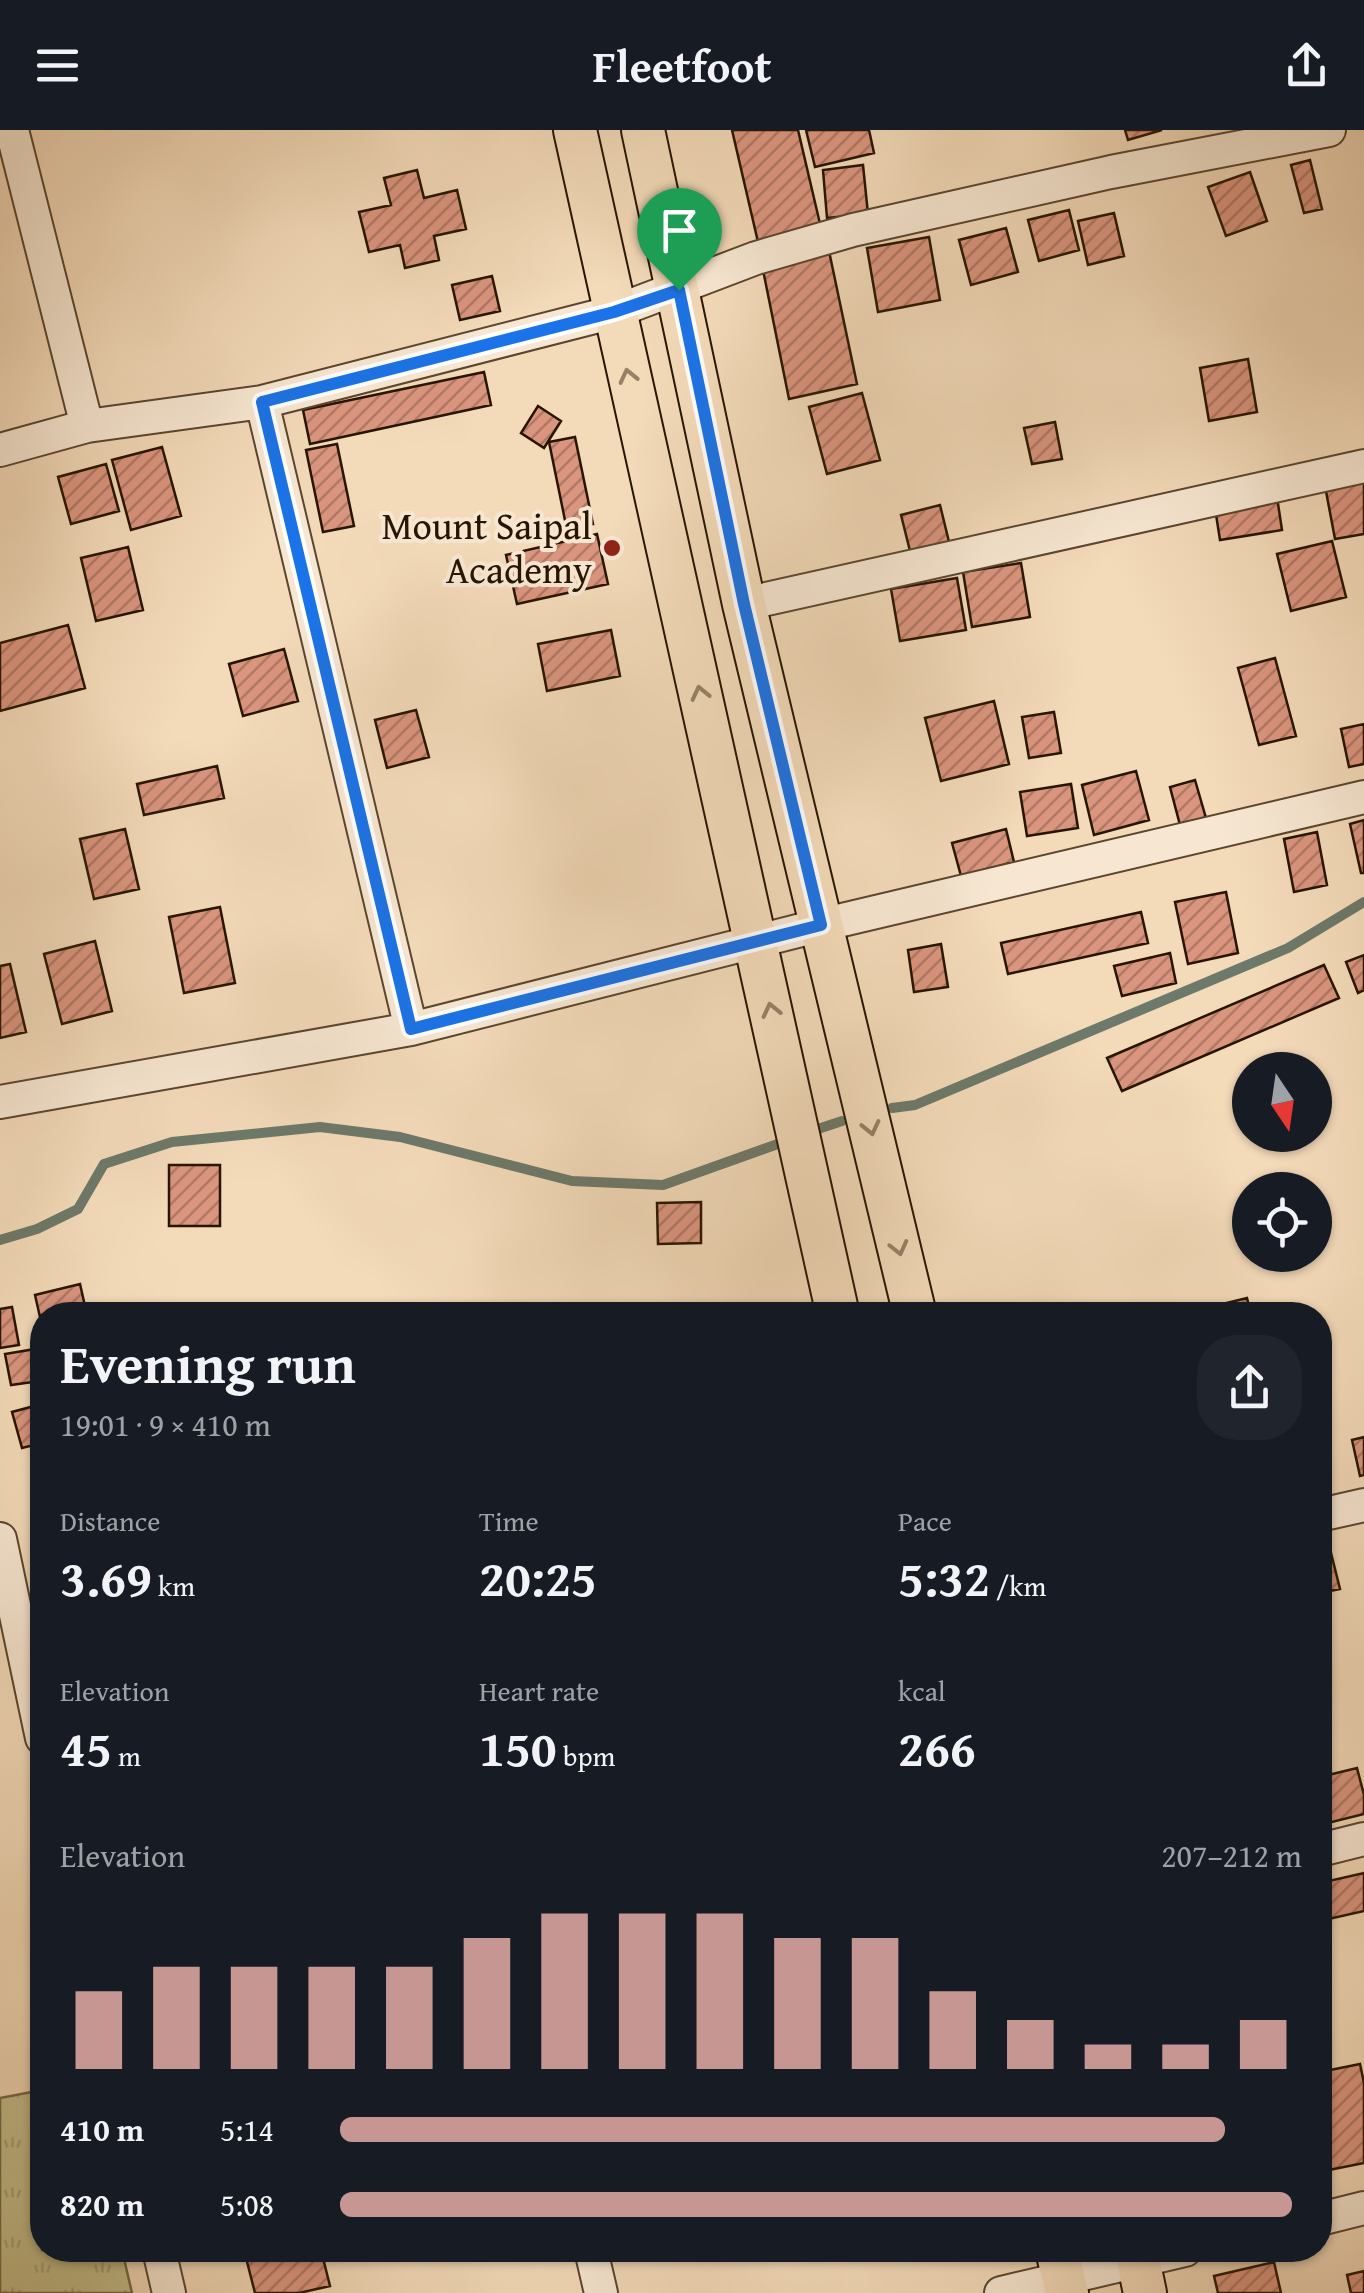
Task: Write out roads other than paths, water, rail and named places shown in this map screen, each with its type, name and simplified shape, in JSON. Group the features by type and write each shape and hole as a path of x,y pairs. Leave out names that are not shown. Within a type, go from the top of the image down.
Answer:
{"main road":[{"path":"575,130 835,1302"},
{"path":"643,130 744,604 912,1302"}],"street":[{"path":"12,130 88,426"},
{"path":"0,450 88,426 262,402 614,312 756,258 853,230 1112,172 1329,130"},
{"path":"262,402 411,1029"},
{"path":"744,604 1364,466"},
{"path":"0,1102 411,1029 821,925 1364,798"},
{"path":"1332,1513 1364,1505"},
{"path":"0,1539 30,1654"},
{"path":"1332,1847 1364,1840"},
{"path":"1332,2215 1364,2208"},
{"path":"162,2262 168,2293"},
{"path":"594,2262 601,2293"},
{"path":"1000,2293 1062,2274 1140,2268"}],"waterway":[{"path":"892,1108 915,1105 1288,948 1364,902"},
{"path":"809,1132 842,1121"},
{"path":"0,1240 37,1229 78,1209 104,1164 172,1142 320,1127 400,1137 572,1181 663,1185 789,1140"}],"place":[{"name":"Mount Saipal Academy","path":"612,548"}]}
